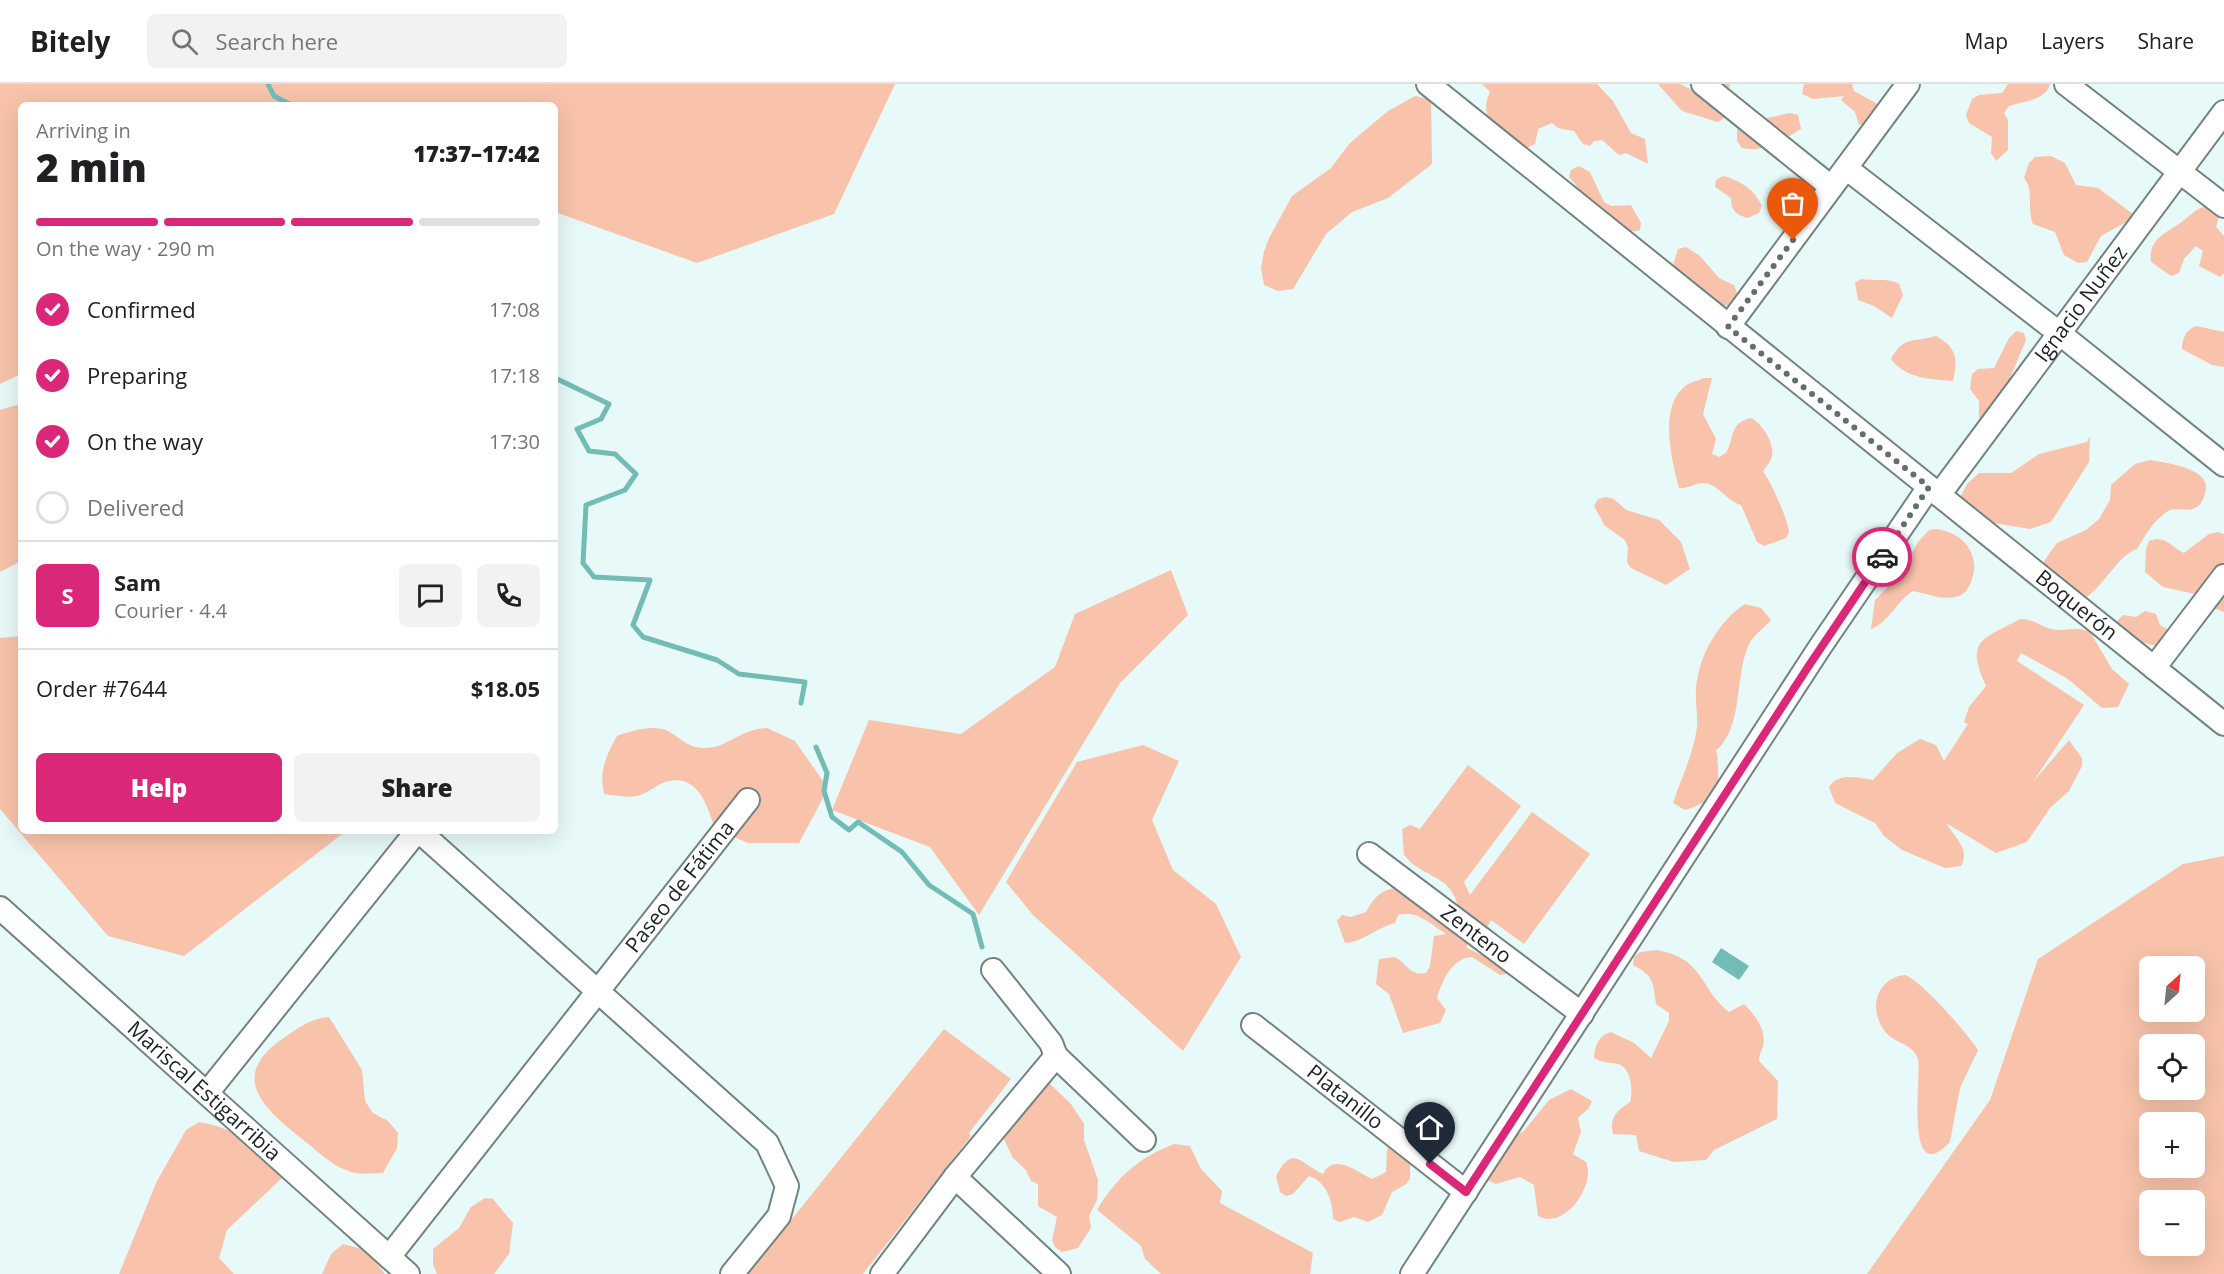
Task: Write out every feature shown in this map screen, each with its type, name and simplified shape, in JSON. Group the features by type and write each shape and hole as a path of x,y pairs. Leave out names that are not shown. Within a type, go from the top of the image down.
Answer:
{"street":[{"name":"Boquerón","path":"1428,84 2224,724"},
{"path":"1703,84 1832,187"},
{"path":"1728,327 1908,84"},
{"path":"2066,84 2224,206"},
{"name":"Ignacio Nuñez","path":"1412,1274 1820,647 1934,491 2059,333 2224,112"},
{"path":"1846,168 2059,333 2224,465"},
{"path":"2154,668 2224,576"},
{"name":"Paseo de Fátima","path":"389,1257 748,800"},
{"path":"207,1093 416,834"},
{"path":"421,834 768,1143 787,1186 779,1216 732,1274"},
{"name":"Zenteno","path":"1369,854 1582,1014"},
{"name":"Mariscal Estigarribia","path":"0,908 408,1274"},
{"path":"993,970 1051,1043 1056,1056 1144,1140"},
{"name":"Platanillo","path":"1252,1025 1466,1192"},
{"path":"882,1274 955,1177 1056,1056"},
{"path":"955,1177 1059,1274"}],"shaded area":[{"path":"0,84 895,84 834,214 697,263 558,213 558,102 18,102 18,375 0,384"},
{"path":"1482,84 1597,84 1613,101 1631,133 1645,139 1648,164 1626,153 1619,155 1602,140 1594,141 1590,146 1583,144 1574,131 1558,128 1552,123 1538,129 1535,144 1524,149 1500,133 1489,119 1486,111 1490,92"},
{"path":"1658,84 1680,84 1696,92 1708,84 1730,84 1724,118 1718,122 1682,111"},
{"path":"1804,84 1852,84 1854,91 1883,107 1867,124 1859,125 1855,112 1841,100 1844,96 1813,99 1802,94"},
{"path":"2008,84 2050,84 2044,94 2009,106 2004,113 2008,120 2008,150 1996,161 1991,153 1992,137 1969,123 1966,115 1972,99 1979,95 2002,93"},
{"path":"1415,96 1431,100 1432,164 1388,198 1352,212 1326,234 1293,289 1278,291 1264,285 1261,268 1264,252 1292,196 1331,168 1350,143 1388,111"},
{"path":"1790,113 1798,115 1801,129 1780,141 1766,147 1750,149 1742,148 1737,141 1737,125"},
{"path":"2051,156 2065,163 2076,185 2098,188 2133,214 2130,220 2101,236 2087,262 2078,263 2064,255 2055,232 2033,224 2030,212 2030,193 2024,178 2029,163 2035,157"},
{"path":"1579,166 1590,172 1604,202 1611,206 1631,205 1641,223 1640,230 1625,230 1617,227 1582,201 1579,189 1569,177 1571,170"},
{"path":"1723,176 1741,183 1751,191 1762,206 1759,213 1748,218 1735,212 1731,198 1715,187 1716,180"},
{"path":"2208,206 2220,213 2216,227 2224,236 2224,273 2220,277 2199,266 2203,251 2196,246 2184,259 2179,273 2171,276 2151,262 2153,247 2160,236 2197,210"},
{"path":"1686,247 1700,256 1719,278 1734,285 1738,296 1731,305 1722,306 1675,269 1673,265 1678,249"},
{"path":"1861,279 1886,280 1899,284 1903,295 1892,318 1874,306 1858,300 1855,283"},
{"path":"2196,326 2224,332 2224,367 2212,365 2182,349 2186,334"},
{"path":"2016,331 2024,333 2026,340 2010,378 2013,385 1985,422 1979,417 1979,401 1970,389 1972,374 1978,369 1994,368 2009,338"},
{"path":"1936,336 1948,345 1954,355 1953,381 1919,377 1904,371 1891,359 1905,343"},
{"path":"1704,378 1712,378 1703,414 1716,439 1712,454 1719,457 1726,453 1736,427 1744,420 1751,418 1764,430 1772,448 1772,454 1763,472 1786,519 1789,532 1786,538 1764,546 1757,542 1741,505 1708,483 1679,488 1669,436 1671,409 1683,388"},
{"path":"18,406 18,563 0,572 0,410"},
{"path":"2090,436 2089,462 2051,522 2030,529 1994,523 1971,530 1956,506 1967,484 1979,473 2011,473 2039,454 2087,442"},
{"path":"2150,460 2196,472 2206,485 2200,504 2191,509 2168,511 2160,517 2137,549 2124,557 2099,586 2085,598 2048,577 2044,561 2057,543 2086,530 2099,519 2110,500 2111,485 2135,464"},
{"path":"1606,497 1614,499 1626,510 1659,520 1681,542 1690,569 1666,585 1631,568 1627,562 1628,547 1625,540 1605,526 1594,506 1598,499"},
{"path":"1929,530 1946,531 1962,540 1972,554 1974,572 1968,588 1961,595 1948,598 1913,591 1882,622 1871,629 1875,600 1902,573 1918,542"},
{"path":"2218,532 2224,534 2224,612 2200,603 2195,594 2163,587 2145,572 2146,549 2149,541 2164,541 2184,553 2209,534"},
{"path":"1171,570 1188,615 1120,683 979,915 930,847 832,810 869,720 961,734 1055,667 1075,614"},
{"path":"1745,604 1761,608 1771,620 1751,641 1744,657 1731,727 1726,739 1717,750 1716,748 1718,780 1713,795 1697,806 1685,810 1673,803 1690,756 1697,727 1696,687 1699,670 1720,627"},
{"path":"2145,611 2156,614 2160,625 2167,629 2163,648 2124,637 2115,623 2123,615 2136,617"},
{"path":"2020,619 2030,620 2057,630 2077,629 2090,632 2112,669 2129,684 2118,707 2102,708 2068,679 2021,653 2017,661 2084,705 2033,782 2069,740 2082,758 2082,766 2069,791 2050,808 2027,842 1996,853 1946,823 1963,849 1964,860 1961,866 1945,868 1902,850 1884,836 1875,823 1835,803 1829,787 1833,782 1849,777 1873,780 1897,753 1920,739 1936,745 1944,761 1968,724 1964,722 1969,707 1986,686 1977,659 1981,642 1996,631"},
{"path":"18,636 18,830 0,809 0,638"},
{"path":"656,728 668,731 690,745 705,748 720,745 757,729 767,728 795,741 823,781 824,796 799,843 748,843 715,829 704,801 693,786 686,782 676,780 665,782 636,796 604,794 602,778 605,763 617,736 636,730"},
{"path":"1143,745 1179,761 1152,820 1173,870 1216,904 1241,957 1183,1051 1033,915 1006,882 1077,762"},
{"path":"1468,765 1521,806 1464,882 1470,895 1532,812 1590,854 1524,944 1491,920 1486,929 1467,940 1467,948 1508,967 1508,974 1500,975 1472,957 1459,961 1445,978 1437,998 1446,1010 1440,1023 1403,1033 1389,994 1376,984 1379,959 1395,957 1412,971 1426,973 1430,966 1434,936 1446,934 1424,919 1405,914 1398,915 1395,923 1358,940 1345,943 1337,921 1342,915 1351,917 1366,912 1380,894 1395,888 1401,888 1461,918 1457,903 1446,884 1421,870 1404,855 1402,829 1410,825 1420,829"},
{"path":"21,834 342,834 184,956 108,936"},
{"path":"2224,856 2224,1274 1867,1274 1990,1100 2038,959 2183,864"},
{"path":"1657,950 1673,954 1693,967 1719,1003 1729,1012 1744,1004 1748,1008 1762,1029 1764,1041 1759,1061 1778,1081 1777,1119 1714,1150 1706,1160 1674,1162 1639,1151 1636,1135 1613,1134 1612,1123 1615,1115 1630,1102 1629,1075 1623,1066 1594,1058 1598,1042 1611,1032 1634,1043 1651,1058 1669,1021 1669,1013 1656,1004 1649,976 1633,965 1634,957 1640,952"},
{"path":"1905,975 1933,997 1955,1020 1978,1050 1960,1088 1950,1142 1935,1153 1926,1152 1920,1141 1917,1104 1918,1059 1912,1050 1892,1038 1884,1030 1877,1013 1876,1004 1882,988 1895,977"},
{"path":"329,1017 362,1070 365,1101 373,1113 388,1121 398,1133 397,1148 383,1173 355,1173 331,1162 275,1115 257,1091 255,1078 258,1065 267,1051 306,1024"},
{"path":"944,1029 1011,1079 969,1133 971,1136 863,1274 748,1274"},
{"path":"1044,1078 1071,1104 1084,1124 1084,1140 1098,1180 1097,1200 1089,1216 1091,1228 1078,1248 1062,1252 1055,1247 1052,1240 1057,1217 1038,1206 1038,1184 1031,1181 1026,1170 1013,1158 999,1129"},
{"path":"1571,1089 1592,1101 1589,1108 1578,1118 1581,1132 1573,1154 1586,1162 1588,1172 1582,1194 1576,1204 1558,1217 1548,1219 1538,1216 1534,1185 1520,1177 1496,1184 1489,1181 1486,1172 1498,1141 1523,1132 1549,1100"},
{"path":"199,1122 243,1137 282,1164 281,1179 227,1230 219,1258 234,1274 119,1274 157,1181 186,1130"},
{"path":"1393,1143 1410,1155 1410,1179 1405,1185 1392,1192 1382,1215 1368,1222 1354,1217 1340,1222 1333,1219 1328,1193 1320,1183 1309,1176 1293,1194 1286,1196 1280,1192 1276,1176 1287,1160 1298,1159 1323,1174 1328,1168 1339,1164 1372,1179 1386,1172 1387,1149"},
{"path":"1174,1144 1190,1146 1201,1169 1222,1191 1220,1203 1313,1253 1310,1274 1161,1274 1145,1259 1141,1246 1097,1210 1112,1188 1139,1162"},
{"path":"485,1198 493,1199 513,1223 509,1254 494,1274 437,1274 433,1264 433,1249 459,1228 471,1207"},
{"path":"343,1244 366,1250 385,1274 322,1274 331,1254"}],"water":[{"path":"1721,948 1749,966 1739,980 1712,962"}],"waterway":[{"path":"268,84 274,96 285,102"},
{"path":"558,379 609,404 601,419 577,429 589,451 615,454 636,474 625,490 586,505 583,563 594,577 650,580 633,625 643,637 717,660 739,674 805,682 801,703"},
{"path":"816,747 827,773 824,791 832,817 849,830 858,822 902,852 929,885 973,914 982,947"}],"way so far":[{"path":"1793,240 1728,327 1929,487 1882,557"}],"route":[{"path":"1430,1164 1466,1192 1882,557"}]}
